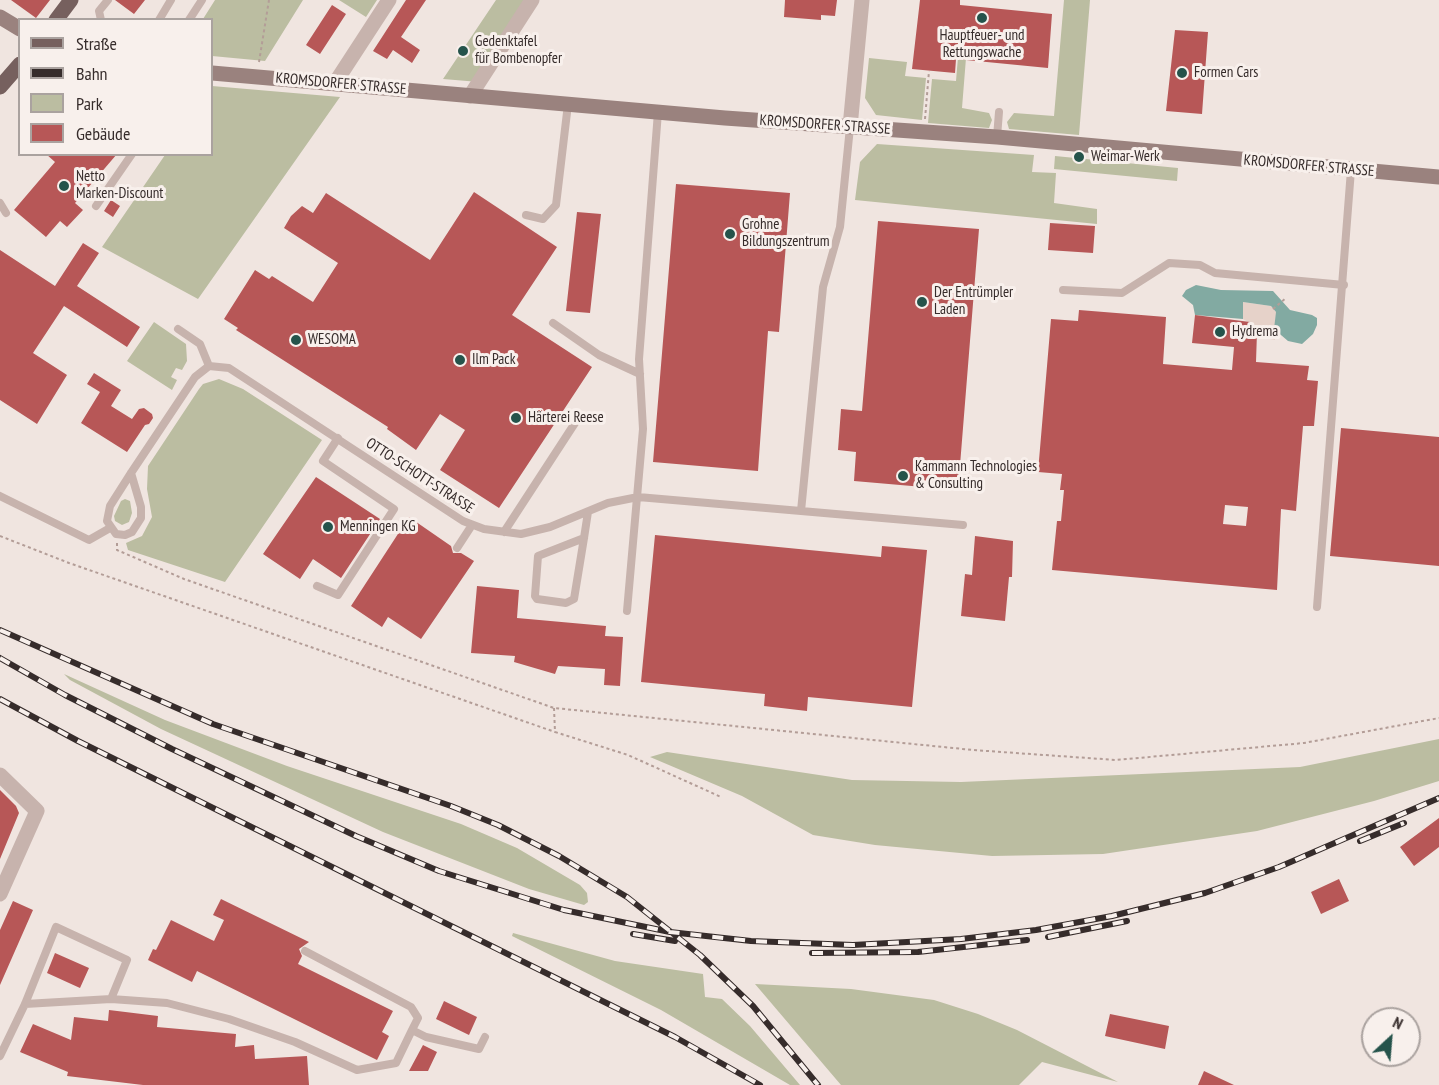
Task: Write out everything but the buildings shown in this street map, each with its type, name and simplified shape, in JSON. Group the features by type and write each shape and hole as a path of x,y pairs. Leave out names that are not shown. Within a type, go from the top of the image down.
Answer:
{"main road":[{"path":"58,18 71,0"},
{"path":"0,87 18,66"}],"street":[{"path":"335,83 389,0"},
{"path":"470,96 532,0"},
{"path":"850,127 862,0"},
{"path":"0,17 18,28"},
{"name":"KROMSDORFER STRASSE","path":"213,73 658,112 997,137 1439,177"},
{"path":"0,776 37,811 0,894"}],"lane":[{"path":"101,18 99,11 108,0"},
{"path":"160,18 171,0"},
{"path":"190,18 202,0"},
{"path":"526,215 543,219 556,205 568,104"},
{"path":"627,611 643,429 640,374 658,112"},
{"path":"997,137 999,112"},
{"path":"801,511 823,287 840,227 850,127"},
{"path":"96,206 131,156"},
{"path":"1317,607 1344,285 1351,170"},
{"path":"0,203 6,213"},
{"path":"1064,290 1122,293 1169,263 1200,265 1215,273 1344,285"},
{"path":"553,323 599,356 640,374"},
{"path":"113,531 107,512 195,377 209,366 203,341 178,329"},
{"name":"OTTO-SCHOTT-STRASSE","path":"209,366 229,368 472,525 504,532 521,534 550,527 608,503 638,497 963,525"},
{"path":"504,532 575,423"},
{"path":"317,586 338,594 394,509 323,460 338,438"},
{"path":"0,496 89,540 113,531 125,535 132,532 141,518 141,507 131,472"},
{"path":"584,538 538,556 535,596 537,599 566,603 574,599 584,538 588,512"},
{"path":"457,548 472,525"},
{"path":"0,1056 25,1004 56,927 127,960 111,999"},
{"path":"25,1004 111,999 167,1003 229,1020 295,1042 357,1070 396,1063 418,1018 411,1007 305,951"},
{"path":"412,1030 426,1037 479,1049 485,1036"}],"path":[{"path":"257,76 269,0"},
{"path":"924,131 929,71"},
{"path":"1274,309 1286,298"},
{"path":"113,531 117,550 184,579 554,708 973,750 1116,760 1304,743 1439,717"},
{"path":"0,536 69,563 555,732 628,755 721,797"},
{"path":"554,708 555,732"}],"green space":[{"path":"215,0 303,0 265,61 213,56 213,18 204,18"},
{"path":"339,0 377,0 366,17"},
{"path":"496,0 532,0 479,82 443,79"},
{"path":"1064,0 1090,0 1079,135 1009,129 1007,122 1014,113 1054,116"},
{"path":"958,57 966,58 962,108 989,113 992,120 989,128 928,123 932,79 956,81"},
{"path":"869,58 907,62 905,76 926,78 922,120 876,115 865,98"},
{"path":"213,86 340,97 198,299 102,247 164,156 213,156"},
{"path":"877,144 1034,155 1032,172 1056,173 1054,203 1097,209 1097,224 855,200 860,162"},
{"path":"1055,156 1178,168 1177,181 1054,169"},
{"path":"154,322 186,344 187,361 182,370 176,368 171,377 177,380 172,390 127,361"},
{"path":"219,379 243,389 322,440 225,582 128,550 126,543 142,536 152,517 147,489 148,466 203,384"},
{"path":"125,499 130,501 132,513 129,522 122,525 115,521 114,516 121,501"},
{"path":"64,674 165,720 287,766 461,824 517,848 580,885 587,893 588,902 584,905 529,889 383,832 161,729 70,680"},
{"path":"1439,739 1439,781 1374,801 1257,831 1103,854 992,856 875,845 813,835 742,796 650,757 667,752 852,780 961,782 1300,767"},
{"path":"513,933 615,961 703,974 705,997 722,999 750,1026 800,1085 790,1085 661,1010 512,936"},
{"path":"755,984 851,989 934,1000 1017,1030 1118,1082 1042,1062 1019,1085 841,1085"}],"shaded area":[{"path":"1243,302 1271,306 1276,312 1275,340 1258,336 1253,325 1243,319"}],"water":[{"path":"1196,285 1221,290 1273,291 1290,310 1317,318 1317,325 1313,334 1302,344 1288,341 1274,329 1276,312 1271,306 1243,302 1243,319 1195,315 1193,305 1182,296 1186,290"}],"railway":[{"path":"0,630 213,724 451,806 498,825 559,856 627,897 700,955 753,1006 818,1085"},
{"path":"0,658 65,695 172,749 356,836 439,871 564,910 670,932 751,941 853,945 961,939 1036,930 1112,916 1205,893 1279,867 1439,798"},
{"path":"0,699 78,741 675,1037 760,1085"},
{"path":"1360,841 1404,823"},
{"path":"1048,937 1127,921"},
{"path":"633,934 675,941"},
{"path":"812,953 918,952 1027,940"}],"place":[{"name":"Hauptfeuer- und Rettungswache","path":"982,18"},
{"name":"Gedenktafel für Bombenopfer","path":"463,51"},
{"name":"Formen Cars","path":"1182,73"},
{"name":"Weimar-Werk","path":"1079,157"},
{"name":"Netto Marken-Discount","path":"64,186"},
{"name":"Grohne Bildungszentrum","path":"730,234"},
{"name":"Der Entrümpler Laden","path":"922,302"},
{"name":"Hydrema","path":"1220,332"},
{"name":"WESOMA","path":"296,340"},
{"name":"Ilm Pack","path":"460,360"},
{"name":"Härterei Reese","path":"516,418"},
{"name":"Kammann Technologies & Consulting","path":"903,476"},
{"name":"Menningen KG","path":"328,527"}]}
